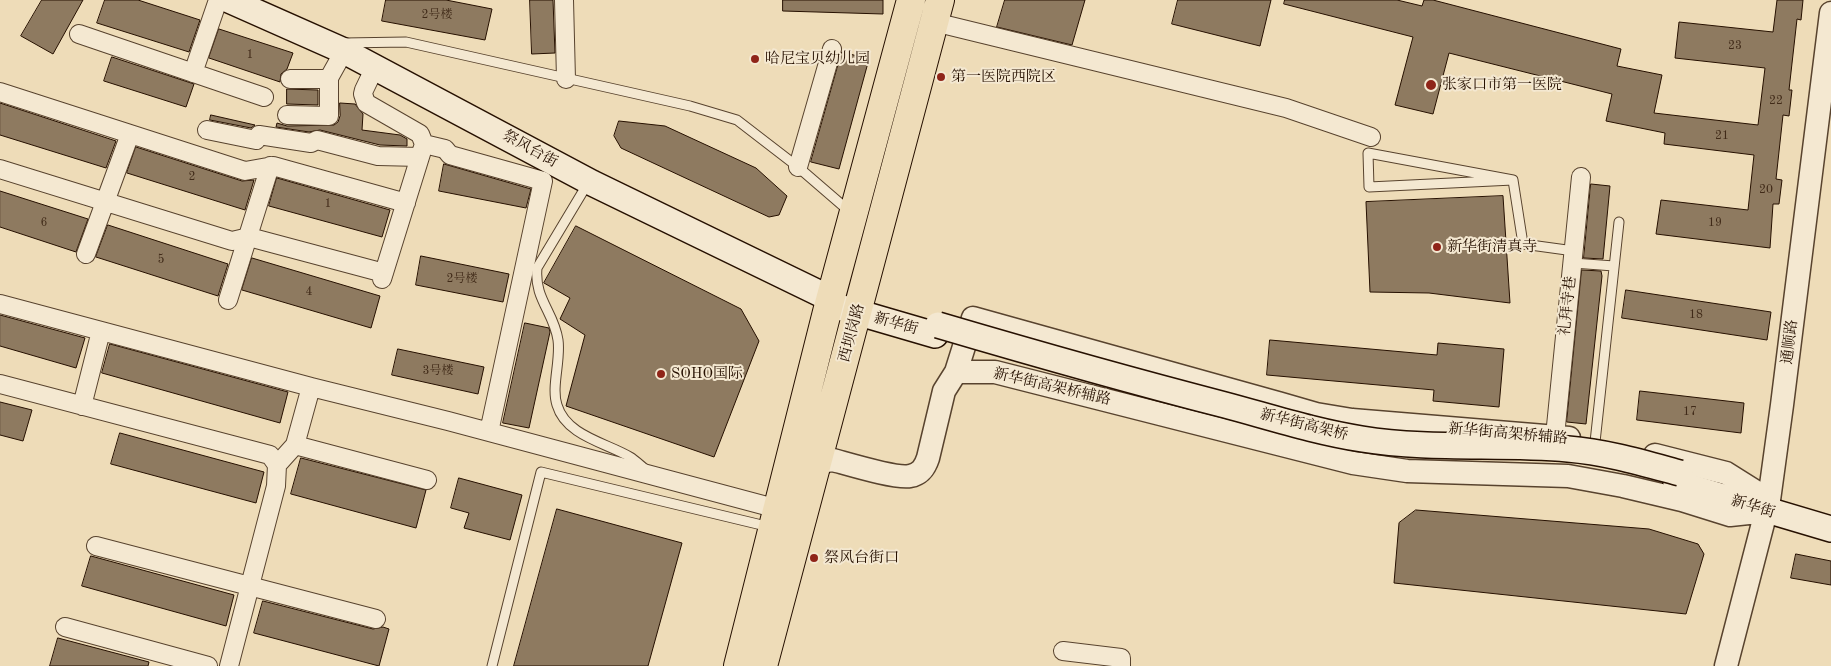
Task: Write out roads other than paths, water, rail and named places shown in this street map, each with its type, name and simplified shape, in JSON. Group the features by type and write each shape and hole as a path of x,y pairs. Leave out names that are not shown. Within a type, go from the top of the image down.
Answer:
{"main road":[{"name":"祭风台街","path":"229,0 335,47 589,181 830,299"},
{"name":"西坝岗路","path":"738,666 830,299 912,0"},
{"name":"西坝岗路","path":"763,666 937,11"},
{"name":"新华街","path":"830,299 936,330"},
{"name":"新华街高架桥","path":"936,330 1322,431 1360,439 1397,444 1529,446 1570,449 1608,454 1678,478"},
{"name":"新华街","path":"1678,478 1773,507 1831,530"},
{"name":"新华街","path":"1773,507 1831,517"}],"street":[{"path":"194,73 218,0"},
{"path":"564,0 566,78"},
{"path":"937,11 1286,108 1371,137"},
{"name":"通顺路","path":"1773,507 1782,405 1831,13"},
{"path":"80,34 264,97"},
{"path":"287,115 329,116 329,79 335,47"},
{"path":"798,167 832,49"},
{"path":"0,169 232,241 249,237 383,276 422,150 420,134 366,103 363,94 364,90 375,67"},
{"path":"290,78 329,79"},
{"path":"0,92 245,170 273,166 406,203"},
{"name":"通顺路","path":"1726,666 1773,507 1799,370 1831,111"},
{"path":"207,130 256,140 259,135 312,144 317,140 378,156 444,149 450,155 543,181 489,432"},
{"path":"86,254 130,134"},
{"path":"228,300 270,166"},
{"name":"礼拜寺巷","path":"1555,436 1582,176"},
{"path":"0,304 653,476 776,518"},
{"name":"新华街高架桥辅路","path":"973,318 1316,414 1352,420 1555,436 1595,442 1664,457 1726,473 1773,507 1730,515 1682,500 1623,486 1568,476 1407,472 1353,463 995,372 956,372 973,318"},
{"path":"82,406 101,331"},
{"path":"817,466 826,461 833,460 898,476 910,476 924,468 944,391 956,372"},
{"path":"0,384 270,455 277,465 276,486 229,666"},
{"path":"277,465 295,445 312,387"},
{"path":"1267,441 1278,403"},
{"path":"295,445 427,480"},
{"path":"96,546 376,618"},
{"path":"65,627 208,666"},
{"path":"1063,651 1121,658 1121,666"}],"lane":[{"path":"335,47 406,42 690,106 737,120 798,167 853,215"},
{"path":"1368,153 1503,178 1513,180 1369,187 1368,153"},
{"path":"1513,180 1523,244 1614,266"},
{"path":"589,181 537,268 536,280 538,291 553,323 558,341 557,405 567,422 592,441 629,457 653,476"},
{"path":"1595,442 1619,222"},
{"path":"492,666 542,472 776,518"}],"place":[{"name":"哈尼宝贝幼儿园","path":"755,59"},
{"name":"第一医院西院区","path":"941,77"},
{"name":"张家口市第一医院","path":"1431,85"},
{"name":"新华街清真寺","path":"1437,247"},
{"name":"SOHO国际","path":"661,374"},
{"name":"祭风台街口","path":"814,558"}]}
